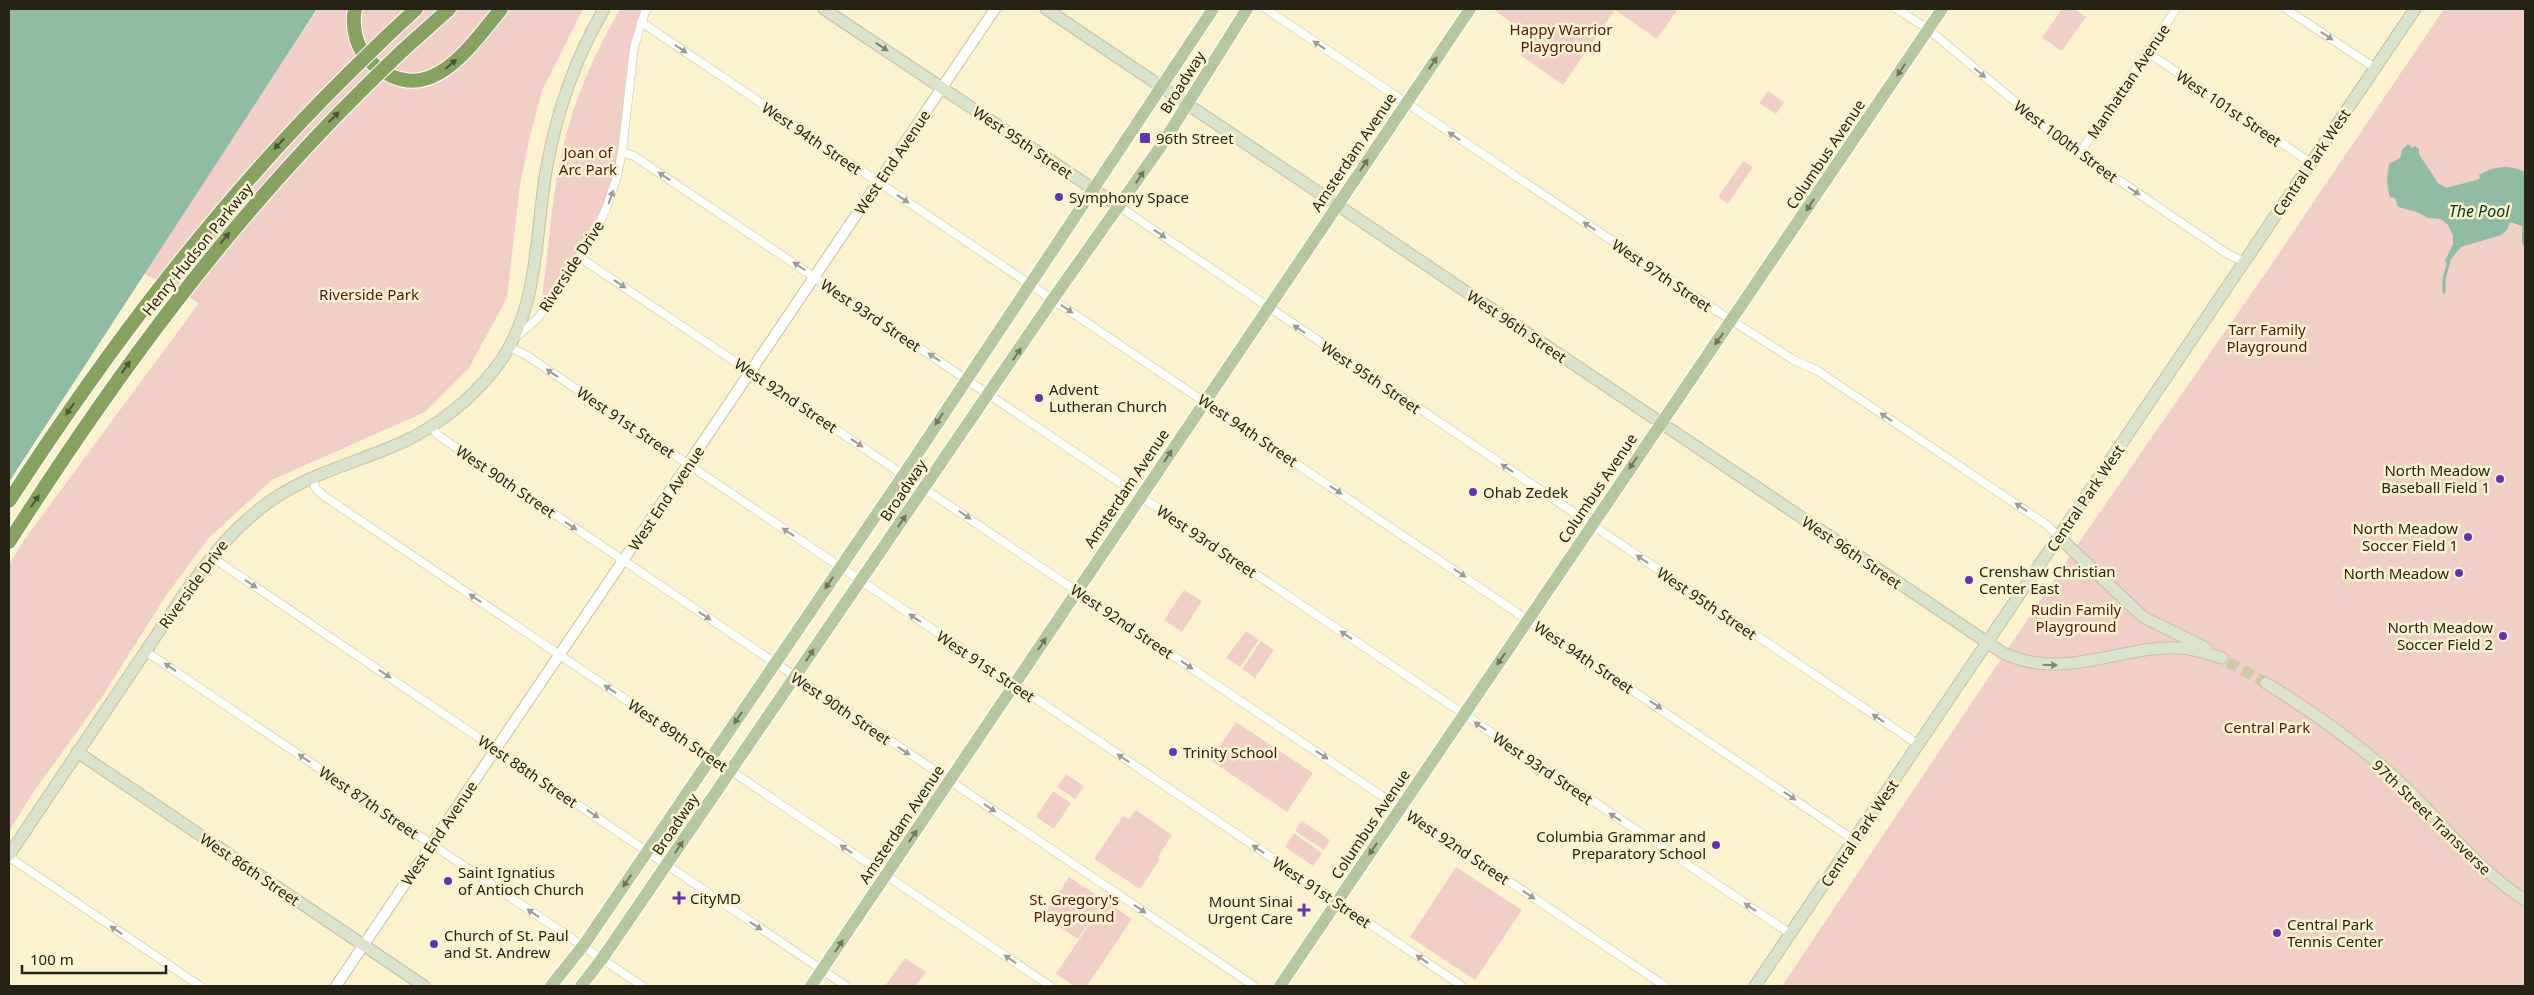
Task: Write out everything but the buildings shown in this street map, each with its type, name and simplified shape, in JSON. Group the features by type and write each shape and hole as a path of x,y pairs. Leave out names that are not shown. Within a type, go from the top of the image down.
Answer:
{"highway":[{"path":"354,9 354,28 364,55 390,76 411,81 428,78 452,65 500,9"},
{"name":"Henry Hudson Parkway","path":"9,501 104,360 187,251 260,165 350,72 416,9"},
{"name":"Henry Hudson Parkway","path":"9,542 115,382 200,269 277,177 402,51 450,9"}],"main road":[{"name":"Riverside Drive","path":"9,856 210,556 239,525 283,493 312,478 402,442 431,427 474,392 512,342 527,306 531,287 546,176 554,135 574,72 604,9"},
{"name":"West 95th Street","path":"824,9 942,86 1120,207"},
{"name":"West 96th Street","path":"1046,9 1987,643"},
{"name":"Broadway","path":"551,986 582,946 647,852 904,474 1092,189 1214,9"},
{"name":"Broadway","path":"581,986 602,960 1053,299 1120,207 1189,104 1247,9"},
{"name":"Amsterdam Avenue","path":"812,986 1204,401 1470,9"},
{"name":"Columbus Avenue","path":"1280,986 1942,9"},
{"name":"Central Park West","path":"1755,986 2415,9"},
{"path":"1987,643 2017,659 2046,666 2172,648 2194,650 2225,660 2203,646 2143,617 2059,537"},
{"name":"97th Street Transverse","path":"2266,683 2308,710 2387,771 2480,865 2525,900"},
{"name":"West 86th Street","path":"77,752 424,986"}],"street":[{"name":"Riverside Drive","path":"512,342 538,318 580,257 606,209 614,189 622,152 630,70 640,22 646,9"},
{"name":"West End Avenue","path":"336,986 995,9"},
{"name":"West 97th Street","path":"1266,9 1732,321 1792,359 1818,371 2047,525 2059,537"},
{"name":"West 100th Street","path":"1897,9 1928,29 2079,154 2229,255 2244,261"},
{"name":"Manhattan Avenue","path":"2079,154 2176,9"},
{"path":"2286,9 2375,68"},
{"name":"West 94th Street","path":"640,22 1854,840"},
{"name":"West 101st Street","path":"2147,52 2311,163"},
{"name":"West 93rd Street","path":"622,152 634,156 815,276 1791,934"},
{"name":"West 95th Street","path":"1120,207 1918,745"},
{"name":"West 92nd Street","path":"580,257 1665,986"},
{"name":"West 91st Street","path":"512,342 526,355 1462,986"},
{"name":"West 90th Street","path":"431,427 439,436 623,561 1254,986"},
{"name":"West 89th Street","path":"312,478 313,485 324,496 1050,986"},
{"name":"West 88th Street","path":"210,556 846,986"},
{"name":"West 87th Street","path":"146,651 642,986"},
{"path":"9,856 200,986"}],"green space":[{"name":"Riverside Park","path":"318,9 583,9 542,91 530,136 520,185 507,298 469,368 425,412 272,480 208,539 167,594 102,697 30,797 9,832 9,565 24,540 199,303 143,273"},
{"name":"Joan of Arc Park","path":"620,9 642,9 630,49 613,174 608,192 593,226 541,303 563,147 573,111 587,76 602,42"},
{"name":"Happy Warrior Playground","path":"1497,9 1678,9 1657,39 1615,10 1563,85 1520,55 1532,37 1495,11"},
{"path":"2062,9 2074,9 2086,17 2062,51 2042,38"},
{"name":"Central Park","path":"2444,9 2525,9 2525,986 1782,986 2082,538 2271,265"},
{"path":"1768,91 1784,102 1776,114 1759,103"},
{"path":"1743,161 1753,167 1728,204 1718,197"},
{"path":"1184,590 1202,601 1182,632 1164,620"},
{"path":"1246,631 1259,640 1240,667 1226,658"},
{"path":"1261,641 1274,650 1255,678 1242,669"},
{"path":"1236,722 1313,773 1287,812 1210,760"},
{"path":"1066,774 1084,786 1075,799 1057,787"},
{"path":"1053,791 1071,803 1054,829 1036,817"},
{"path":"1136,810 1172,835 1158,857 1160,859 1140,889 1094,859 1123,816 1129,819"},
{"path":"1302,821 1330,840 1324,850 1295,831"},
{"path":"1294,833 1322,853 1313,866 1285,847"},
{"path":"1456,867 1522,910 1475,980 1410,937"},
{"name":"St. Gregory's Playground","path":"1069,877 1104,900 1078,939 1043,916"},
{"path":"1105,901 1132,919 1087,986 1075,986 1056,974"},
{"path":"905,958 926,972 916,986 885,986"}],"water":[{"path":"9,9 317,9 9,482"},
{"name":"The Pool","path":"2408,144 2412,148 2415,146 2419,149 2419,154 2438,183 2446,188 2480,179 2479,175 2496,168 2507,167 2525,172 2525,248 2522,243 2522,226 2510,222 2507,230 2501,235 2461,247 2447,264 2445,261 2453,244 2453,235 2448,225 2441,219 2428,218 2417,212 2398,207 2395,198 2390,197 2387,180 2389,164 2400,158 2402,150"}],"waterway":[{"path":"2444,292 2444,279 2449,261"}],"tunnel":[{"path":"2228,662 2266,683"}],"place":[{"name":"96th Street","path":"1145,138"},
{"name":"Symphony Space","path":"1059,197"},
{"name":"Advent Lutheran Church","path":"1039,398"},
{"name":"North Meadow Baseball Field 1","path":"2500,479"},
{"name":"Ohab Zedek","path":"1473,492"},
{"name":"North Meadow Soccer Field 1","path":"2468,537"},
{"name":"North Meadow","path":"2459,573"},
{"name":"Crenshaw Christian Center East","path":"1969,580"},
{"name":"North Meadow Soccer Field 2","path":"2503,636"},
{"name":"Trinity School","path":"1173,752"},
{"name":"Columbia Grammar and Preparatory School","path":"1716,845"},
{"name":"Saint Ignatius of Antioch Church","path":"448,881"},
{"name":"CityMD","path":"679,898"},
{"name":"Mount Sinai Urgent Care","path":"1304,910"},
{"name":"Central Park Tennis Center","path":"2277,933"},
{"name":"Church of St. Paul and St. Andrew","path":"434,944"}],"park label":[{"name":"Tarr Family Playground","path":"2267,338"},
{"name":"Rudin Family Playground","path":"2076,618"}]}
